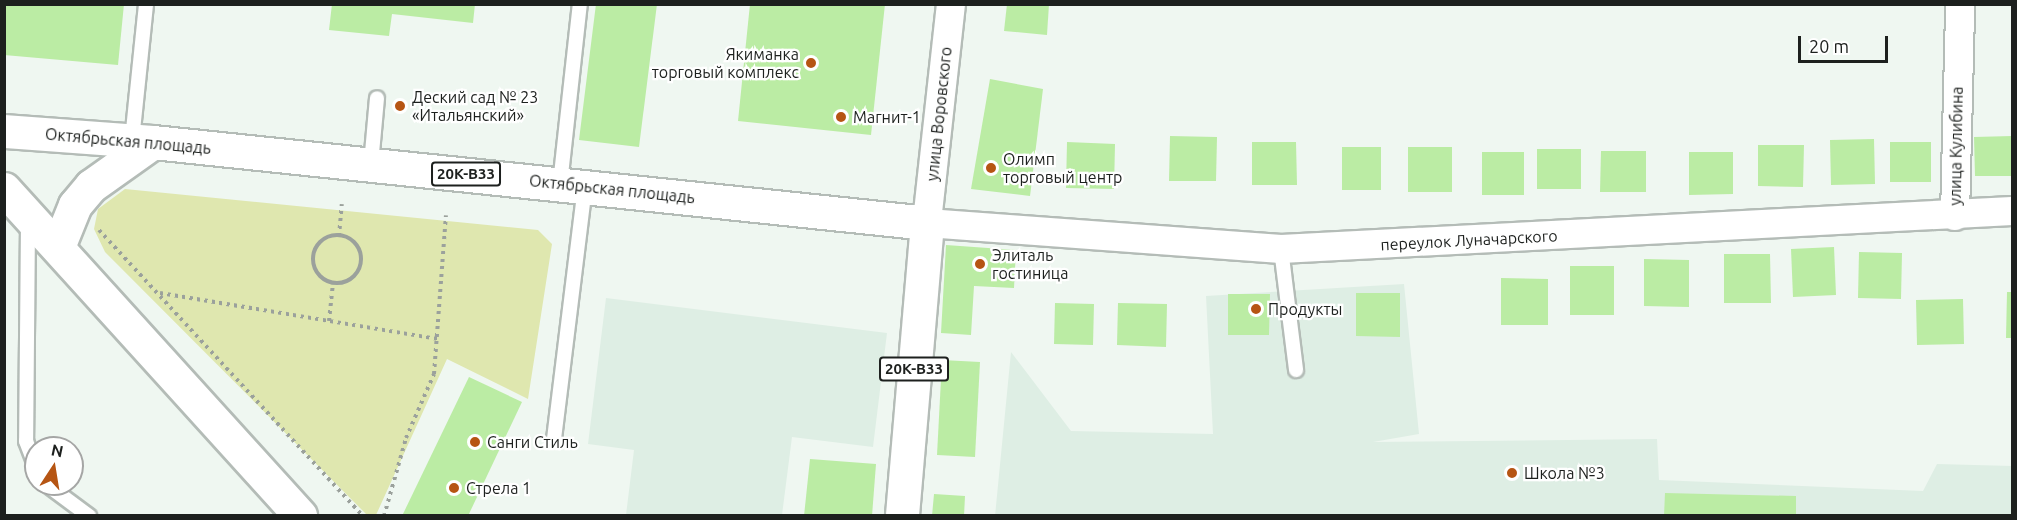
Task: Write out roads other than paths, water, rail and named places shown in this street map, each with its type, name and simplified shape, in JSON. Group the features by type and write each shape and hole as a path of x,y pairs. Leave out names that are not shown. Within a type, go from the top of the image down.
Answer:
{"main road":[{"name":"Октябрьская площадь","path":"4,131 142,141 927,223"},
{"path":"58,247 75,205 91,186 142,141"},
{"path":"4,189 300,516"},
{"name":"20К-В33","path":"902,516 927,223"}],"street":[{"name":"улица Воровского","path":"927,223 951,4"},
{"name":"улица Кулибина","path":"1954,216 1960,4"},
{"name":"переулок Луначарского","path":"927,223 1281,249 1954,216 2013,211"}],"lane":[{"path":"142,141 146,4"},
{"path":"554,439 572,185 580,4"},
{"path":"371,164 377,98"},
{"path":"26,436 29,215"},
{"path":"1281,249 1296,370"},
{"path":"62,496 89,516"}],"place":[{"name":"Якиманка торговый комплекс","path":"811,63"},
{"name":"Деский сад № 23 «Итальянский»","path":"400,106"},
{"name":"Магнит-1","path":"841,117"},
{"name":"Олимп торговый центр","path":"991,168"},
{"name":"Элиталь гостиница","path":"980,264"},
{"name":"Продукты","path":"1256,309"},
{"name":"Санги Стиль","path":"475,442"},
{"name":"Школа №3","path":"1512,473"},
{"name":"Стрела 1","path":"454,488"}]}
